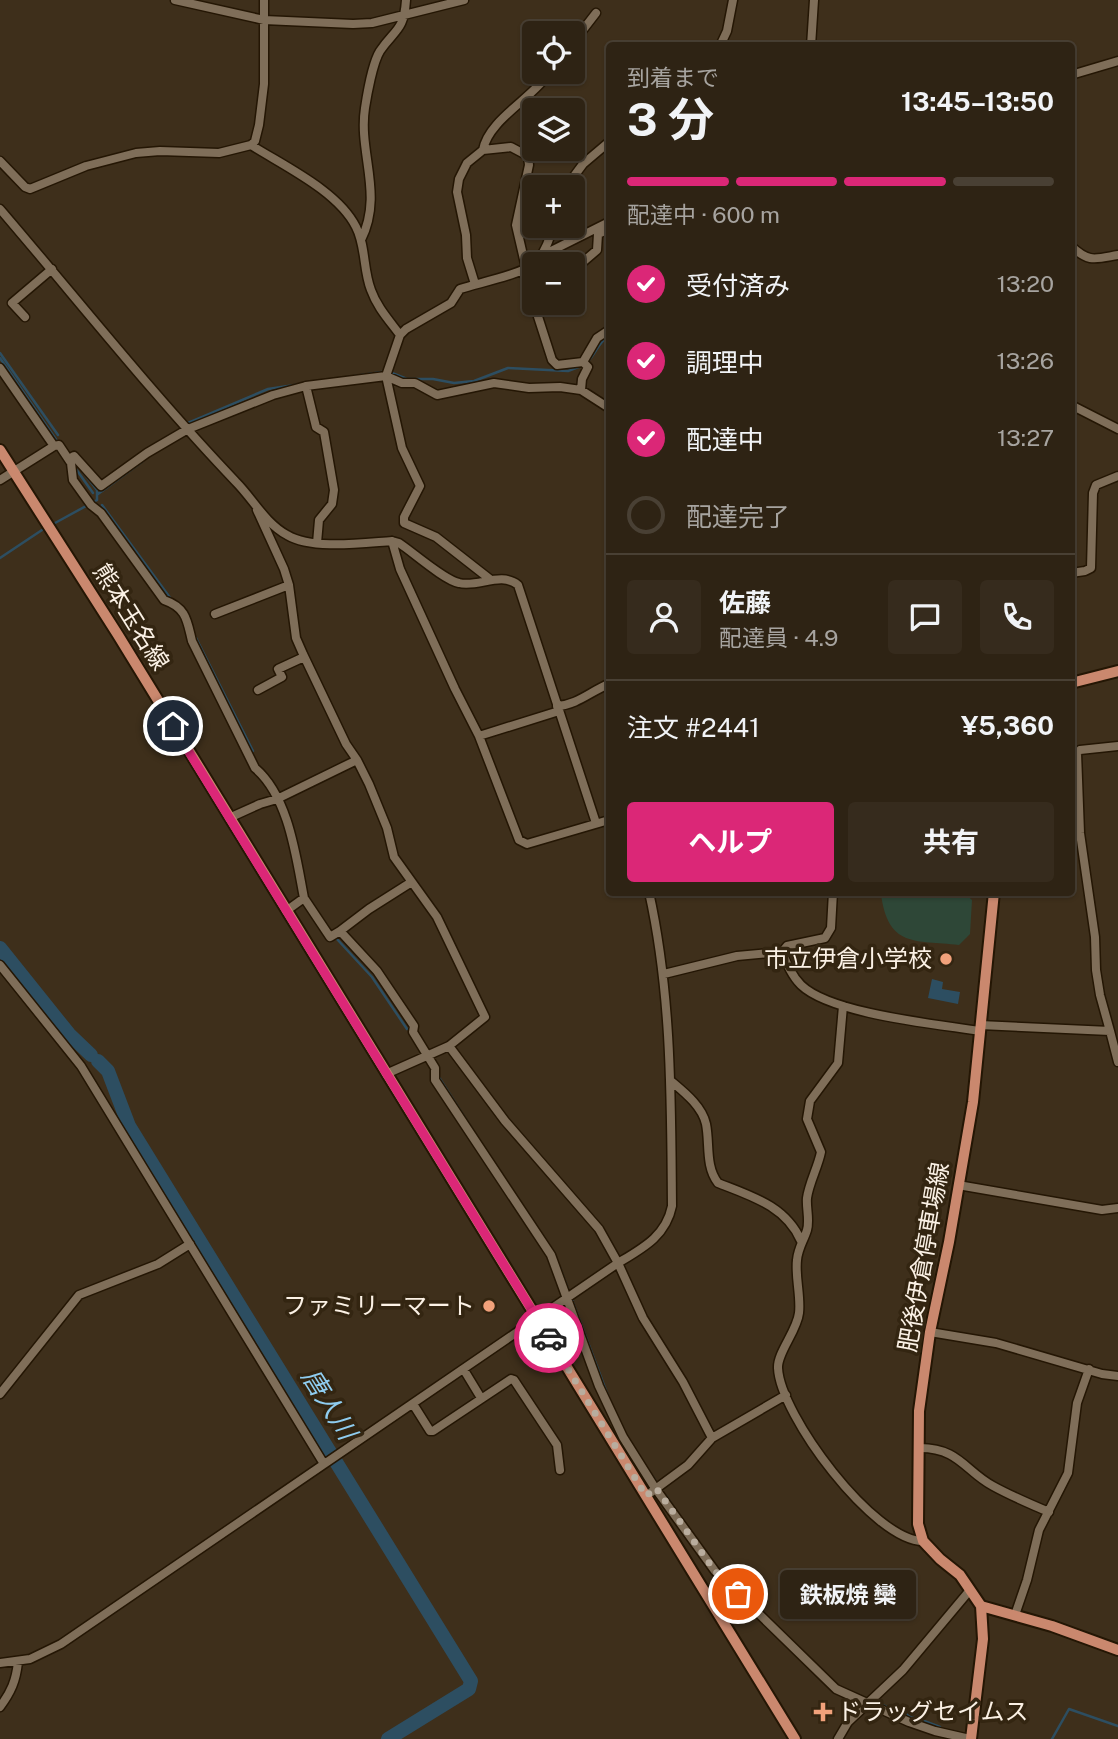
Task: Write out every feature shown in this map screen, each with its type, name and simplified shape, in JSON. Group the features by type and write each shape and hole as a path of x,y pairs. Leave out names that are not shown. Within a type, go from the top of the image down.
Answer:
{"main road":[{"name":"熊本玉名線","path":"0,450 795,1739"},
{"path":"1075,680 1118,671"},
{"name":"肥後伊倉停車場線","path":"923,1541 917,1513 919,1411 930,1332 973,1102 993,896"},
{"path":"923,1541 960,1575 981,1606 983,1639 971,1739"},
{"path":"981,1606 1118,1650"}],"street":[{"path":"176,0 264,20 353,24 372,23 464,0"},
{"path":"0,161 30,189 86,166 136,153 219,153 251,145 255,141 259,125 264,84 264,0"},
{"path":"361,240 367,227 372,186 364,133 364,109 379,53 398,32 404,16 405,0"},
{"path":"722,42 727,32 733,0"},
{"path":"811,42 814,0"},
{"path":"585,27 596,13"},
{"path":"1075,74 1118,61"},
{"path":"483,150 484,141 499,122 541,84"},
{"path":"251,145 326,192 355,225 361,240 370,288 378,305 400,335"},
{"path":"575,175 583,164 606,145"},
{"path":"475,284 467,258 466,235 457,192 459,179 467,163 483,150 510,147 528,156 529,165 516,225 522,254"},
{"path":"0,209 240,486 256,508 286,535 317,544 392,541 459,584 508,580 518,585 596,823"},
{"path":"549,252 606,224"},
{"path":"585,260 597,250 598,234 606,230"},
{"path":"1075,250 1084,258 1091,260 1118,255"},
{"path":"24,317 12,303 52,270"},
{"path":"491,580 436,537 404,523 404,517 420,486 402,449 386,376 400,335 406,329 451,303 460,289 522,270"},
{"path":"539,315 552,360 557,365 584,364 588,367 582,379 581,390"},
{"path":"584,364 597,338 606,332"},
{"path":"0,368 54,446"},
{"path":"69,459 74,456 102,486 147,453 188,429 273,395 306,386 386,376 402,383 415,383 438,395 494,383 529,388 559,387 581,390 606,406"},
{"path":"306,386 316,427 324,432 334,489 332,504 318,520 317,544"},
{"path":"1075,407 1118,429"},
{"path":"0,480 59,445 69,459 73,480 89,503 101,513 164,600 176,604 191,626 192,641 255,768 263,775 277,799 293,838 304,898 330,937 410,883"},
{"path":"1075,572 1091,568 1092,505 1096,485 1118,476"},
{"path":"256,508 289,584 296,638 304,657 346,744 357,760 387,828 394,857 410,883 437,917 485,1017 449,1046 386,1074"},
{"path":"392,541 400,569 479,736 519,841 527,844 606,821"},
{"path":"215,614 289,584"},
{"path":"258,690 282,677 278,669 304,657"},
{"path":"479,736 589,696 606,686"},
{"path":"1118,746 1080,750 1077,753 1075,803 1096,937 1096,970 1100,995 1118,1062"},
{"path":"229,818 277,799 357,760"},
{"path":"0,1663 30,1659 61,1644 652,1242 662,1231 670,1218 672,1206 669,1019 650,896"},
{"path":"664,974 737,956 782,952 787,946 825,938 829,934 833,896"},
{"path":"286,911 304,898"},
{"path":"337,933 377,971 414,1026 413,1032 435,1068 435,1080 551,1255 571,1296 599,1386 623,1437 659,1485 715,1571 836,1689 935,1731 971,1739"},
{"path":"782,952 800,984 809,991 843,1006 980,1028 1110,1031"},
{"path":"0,965 81,1066 190,1244 330,1460"},
{"path":"843,1006 838,1063 810,1101 808,1111 808,1122 821,1152 807,1195 807,1232 801,1241 797,1260 799,1313 778,1364 786,1395 810,1442 847,1490 883,1523 905,1538 923,1541"},
{"path":"449,1046 505,1121 599,1228 643,1318 683,1382 696,1412 712,1438"},
{"path":"671,1081 702,1113 706,1123 710,1169 714,1177 719,1182 772,1207 794,1225 801,1241"},
{"path":"958,1185 1102,1210 1118,1208"},
{"path":"0,1394 79,1296 158,1264 190,1244"},
{"path":"930,1332 996,1343 1102,1374 1118,1376"},
{"path":"1015,1615 1039,1530 1068,1473 1077,1403 1089,1369"},
{"path":"464,1370 481,1398"},
{"path":"413,1404 430,1431 433,1431 481,1398 514,1380 556,1445 560,1470"},
{"path":"646,1496 688,1465 712,1438 786,1395"},
{"path":"920,1448 931,1448 961,1459 989,1484 1049,1512"},
{"path":"838,1739 848,1722 903,1670 970,1590"},
{"path":"0,1707 11,1692 18,1662"}],"green space":[{"path":"881,896 967,896 972,900 970,934 959,945 917,941 897,933 885,911"}],"water":[{"path":"932,979 943,982 942,989 960,992 958,1004 928,998"}],"waterway":[{"path":"587,362 606,338"},
{"path":"0,353 58,435"},
{"path":"0,358 57,441"},
{"path":"392,373 407,379 433,379 454,383 474,381 508,368 568,371 581,366"},
{"path":"188,423 268,389 382,372"},
{"path":"98,494 143,461"},
{"path":"76,469 93,493"},
{"path":"55,523 97,500 97,490 83,472"},
{"path":"102,505 171,599"},
{"path":"0,558 42,530"},
{"path":"196,638 253,751"},
{"path":"292,826 298,847"},
{"path":"336,938 372,977 407,1029"},
{"name":"唐人川","path":"0,948 69,1034 91,1055"},
{"name":"唐人川","path":"98,1061 108,1071 129,1126 471,1681 469,1689 388,1739"},
{"path":"438,1076 472,1129"},
{"path":"560,1268 608,1396"},
{"path":"649,1472 655,1480"},
{"path":"666,1496 674,1508"},
{"path":"874,1702 940,1727"},
{"path":"1052,1739 1069,1709 1118,1726"}],"way so far":[{"path":"549,1338 646,1496 656,1488 715,1571 738,1594"}],"place":[{"name":"市立伊倉小学校","path":"946,959"},
{"name":"ファミリーマート","path":"489,1306"},
{"name":"鉄板焼 欒","path":"738,1594"},
{"name":"ドラッグセイムス","path":"823,1712"}],"route":[{"path":"173,726 549,1338"}]}
